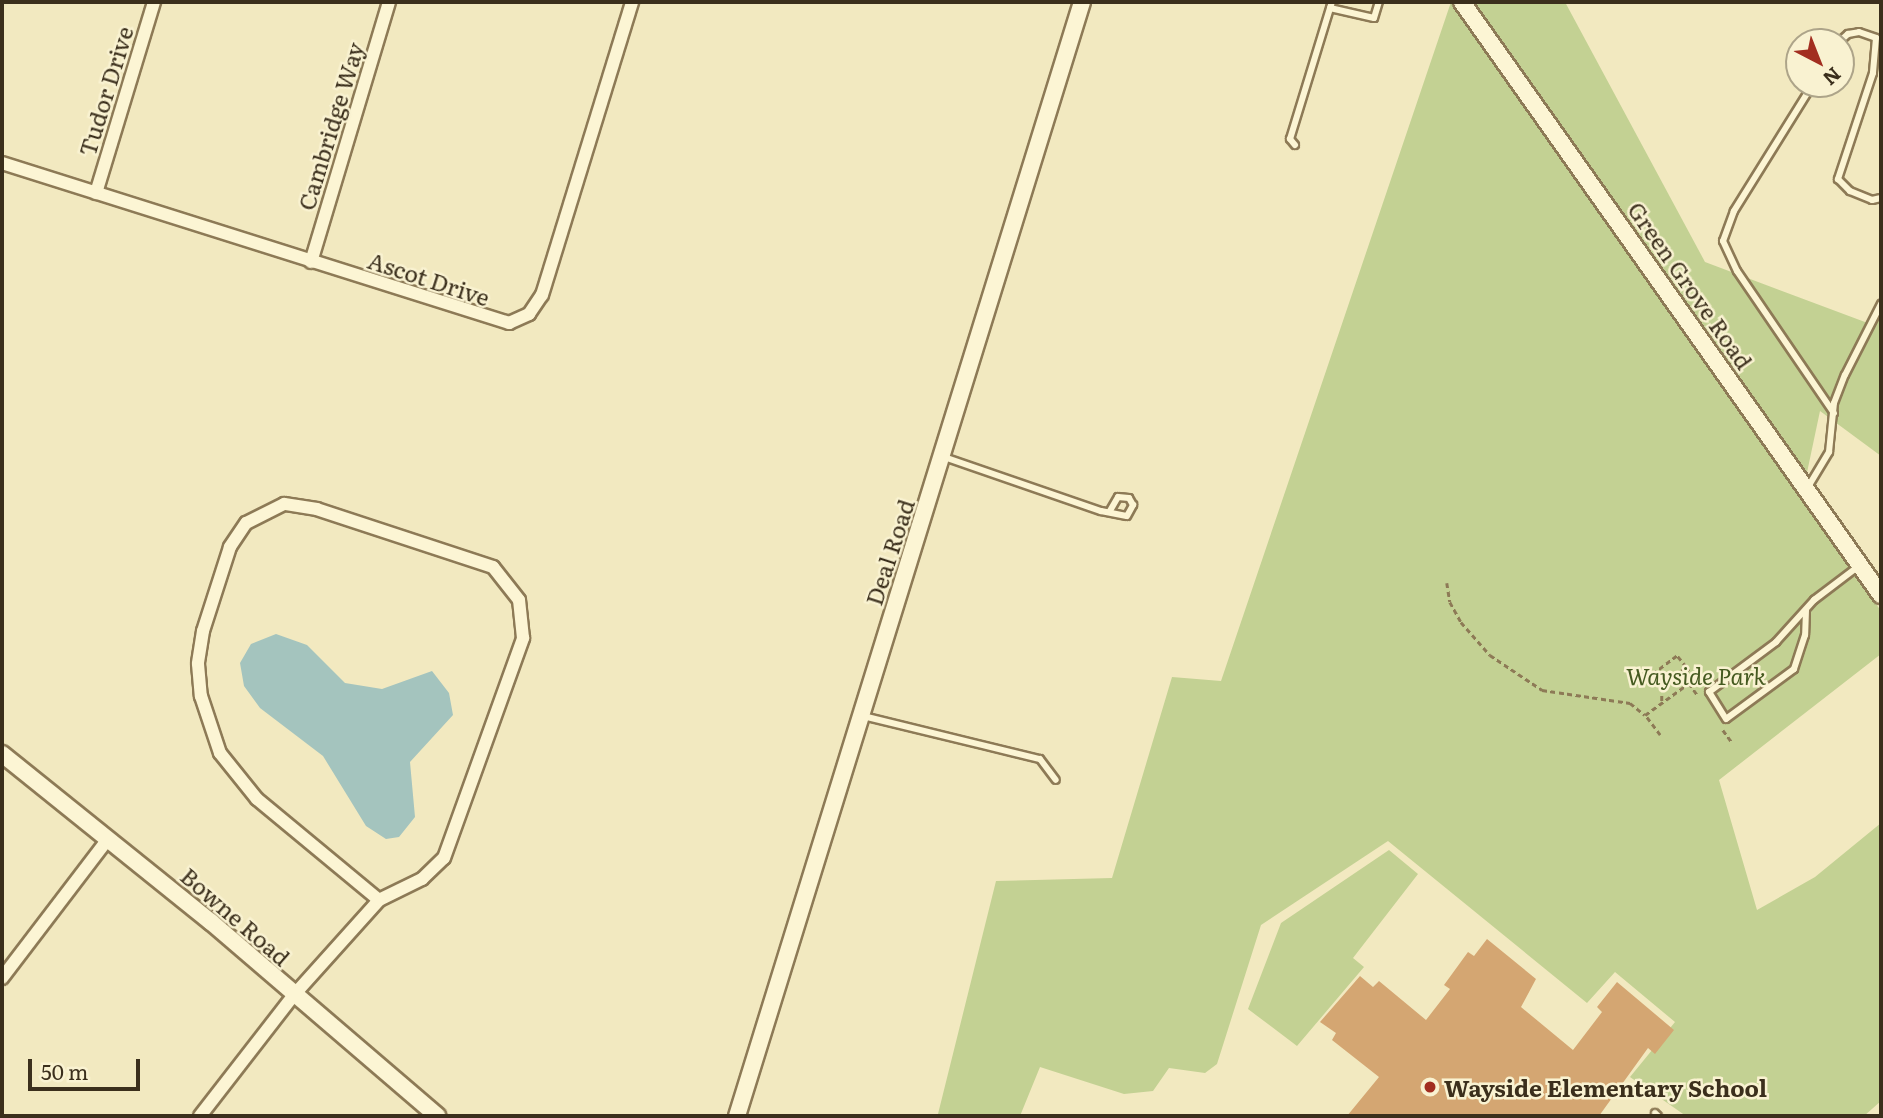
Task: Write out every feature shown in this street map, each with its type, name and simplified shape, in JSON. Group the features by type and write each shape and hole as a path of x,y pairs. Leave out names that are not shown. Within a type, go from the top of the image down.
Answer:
{"street":[{"name":"Tudor Drive","path":"96,193 154,2"},
{"name":"Cambridge Way","path":"311,262 389,2"},
{"name":"Ascot Drive","path":"2,163 499,323 529,314 542,295 632,2"},
{"name":"Deal Road","path":"737,1116 1082,2"},
{"name":"Green Grove Road","path":"1462,2 1881,595"},
{"path":"200,1116 293,996 379,900 422,879 444,858 523,638 523,614 504,577 480,561 317,509 284,504 246,523 230,547 203,631 198,664 201,696 220,753 250,791 379,900"},
{"name":"Bowne Road","path":"2,754 212,922 293,996 437,1116"},
{"path":"2,978 108,839"}],"lane":[{"path":"1295,145 1290,139 1331,5 1374,18 1379,2"},
{"path":"1855,33 1879,39 1873,73 1838,179 1850,191 1872,200 1881,198"},
{"path":"1804,98 1734,211 1723,241 1737,271 1834,413"},
{"path":"1807,489 1829,452 1834,413 1845,375 1881,304"},
{"path":"942,456 1110,511"},
{"path":"1806,610 1805,635 1794,669 1726,719 1709,692 1776,642 1806,610 1860,565"},
{"path":"861,716 1040,760 1056,780"}],"path":[{"path":"1447,583 1450,602 1461,622 1490,655 1542,690 1630,704 1645,715 1660,735"},
{"path":"1662,703 1661,686 1653,674 1677,656 1695,676"},
{"path":"1661,686 1686,667"},
{"path":"1645,715 1689,683 1703,702"},
{"path":"1717,722 1731,741"}],"green space":[{"name":"Wayside Park","path":"1451,2 1565,2 1705,262 1873,325 1881,310 1881,456 1820,411 1805,482 1823,528 1881,611 1881,654 1719,780 1757,910 1815,877 1881,823 1881,1101 1864,1116 1686,1116 1630,1077 1675,1022 1615,972 1587,1003 1388,841 1261,925 1217,1064 1205,1073 1169,1068 1153,1091 1124,1094 1040,1067 1020,1116 938,1114 996,881 1112,878 1172,677 1221,681"},
{"path":"1389,850 1418,874 1353,958 1364,967 1297,1046 1248,1009 1281,923"}],"water":[{"path":"276,634 307,645 345,683 382,689 432,671 449,693 453,715 410,762 415,817 399,837 386,839 366,826 323,756 260,708 244,686 240,663 251,644"}],"building":[{"path":"1487,939 1536,979 1521,1007 1573,1050 1602,1012 1597,1007 1617,982 1674,1030 1655,1054 1648,1048 1599,1116 1347,1116 1379,1077 1332,1040 1336,1033 1320,1022 1360,976 1373,987 1379,981 1426,1020 1450,989 1444,985 1468,952 1474,956"}],"place":[{"name":"Wayside Elementary School","path":"1430,1087"}]}
